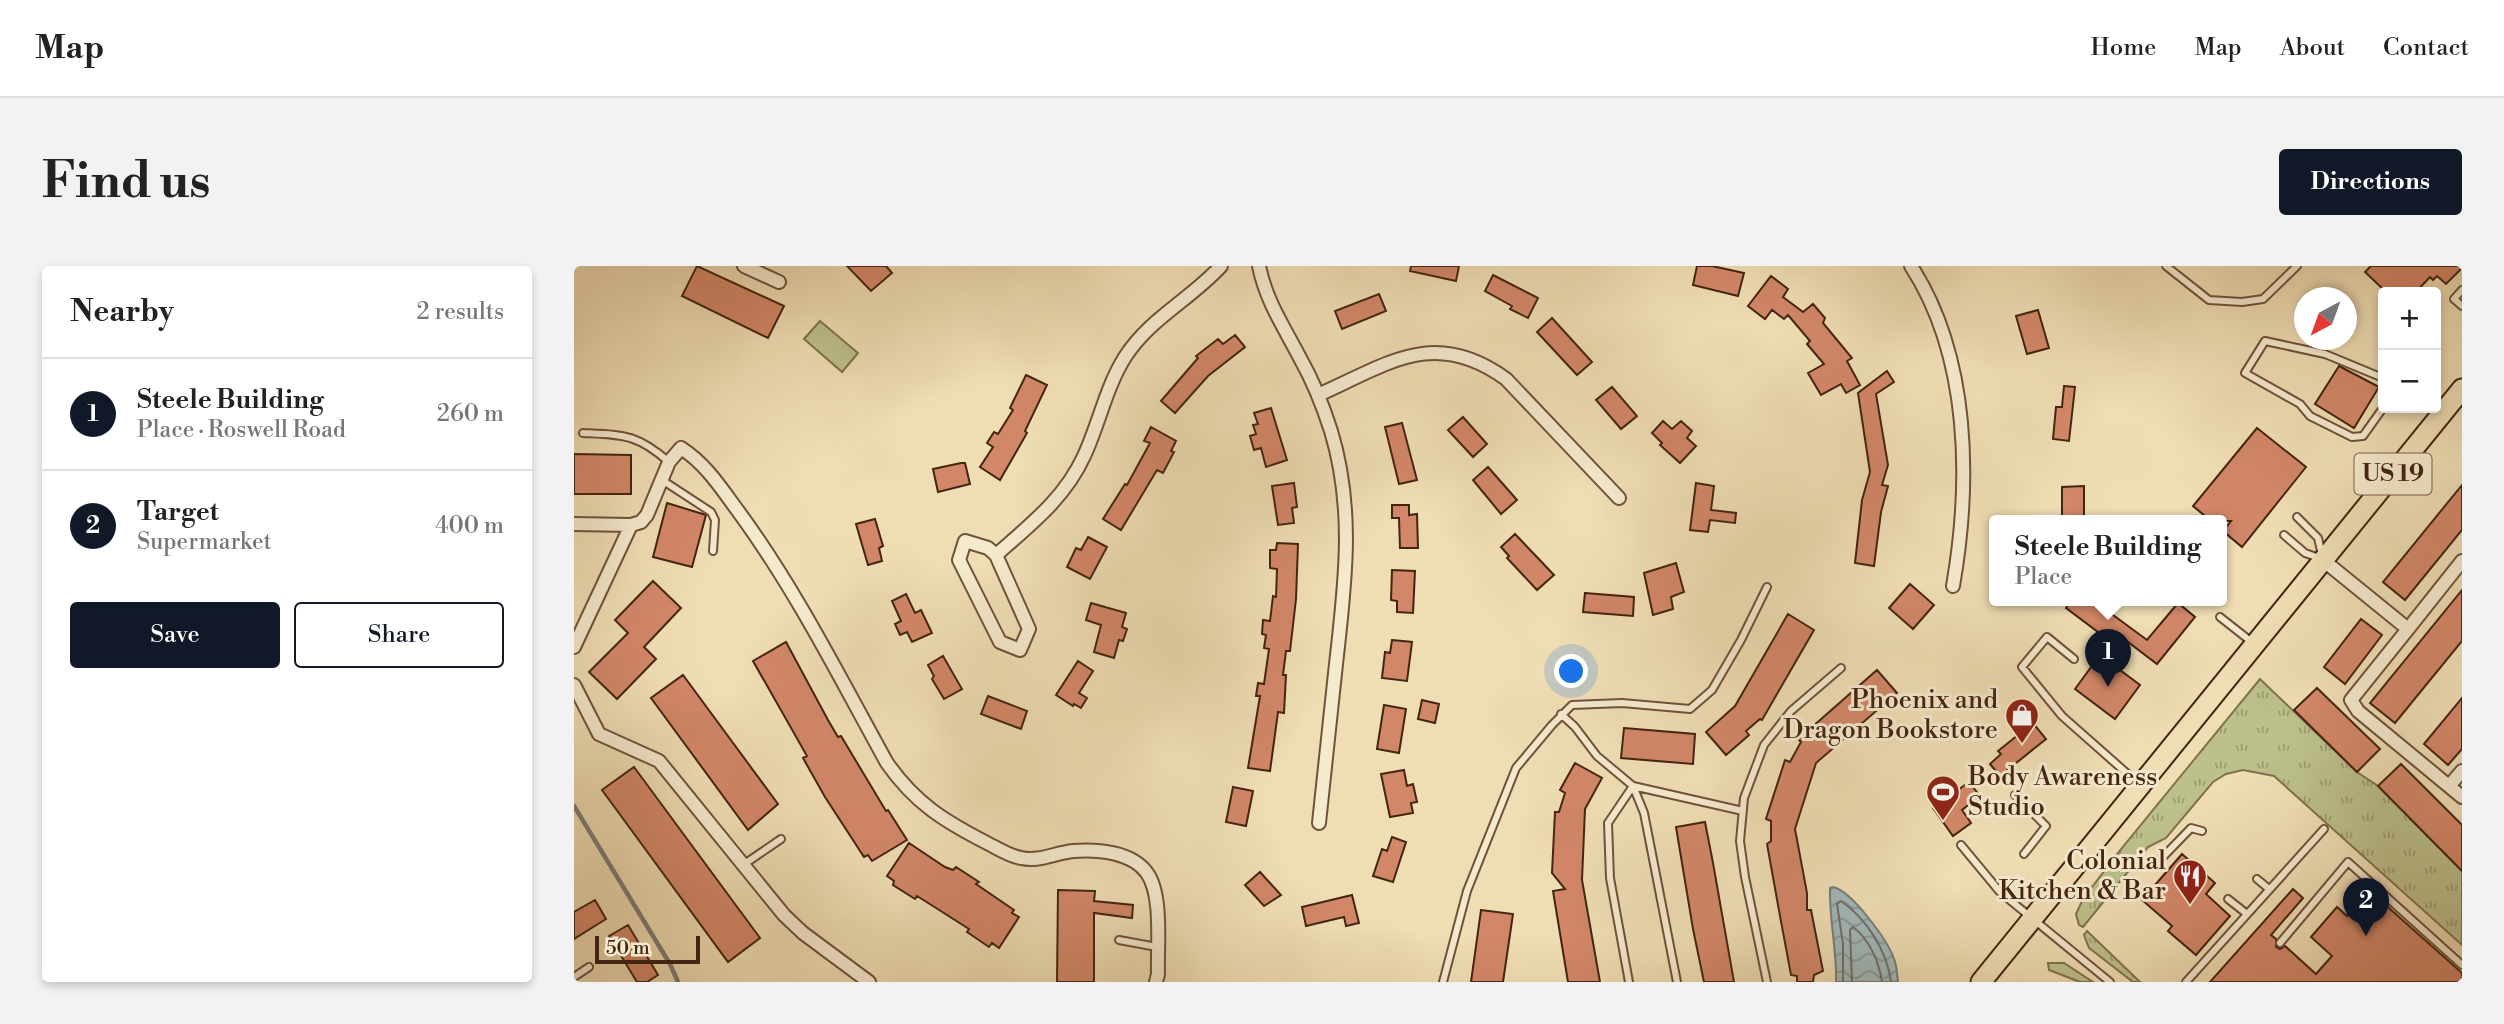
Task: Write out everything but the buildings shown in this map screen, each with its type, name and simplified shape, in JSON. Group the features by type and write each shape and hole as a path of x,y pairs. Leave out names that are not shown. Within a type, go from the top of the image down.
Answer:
{"main road":[{"name":"US 19","path":"1981,982 2323,560 2442,403 2462,389"}],"street":[{"path":"744,266 779,282 777,266"},
{"path":"996,555 1050,508 1070,482 1084,456 1114,377 1134,344 1159,318 1205,284 1221,266"},
{"path":"1259,266 1263,287 1273,311 1318,395 1331,432 1346,504 1348,544 1319,823"},
{"path":"1911,266 1937,315 1960,415 1964,500 1953,586"},
{"path":"1318,395 1410,355 1440,352 1469,357 1506,379 1619,498"},
{"path":"574,524 631,525 641,522 647,515 669,462 681,448 694,456 706,468 764,547 887,763 919,802 950,825 1017,858 1034,860 1073,851 1102,851 1130,858 1147,873 1156,896 1156,982"},
{"path":"574,647 631,525"},
{"path":"965,541 988,548 996,555 1029,629 1020,650 1000,642 959,561 965,541"},
{"path":"2323,560 2408,629"},
{"path":"2462,561 2351,701 2358,711 2462,797"},
{"path":"574,685 599,734 659,761 784,915 803,933 869,982"},
{"path":"2450,785 2462,771"}],"lane":[{"path":"2165,266 2208,300 2242,302 2263,299 2297,266"},
{"path":"2462,290 2454,299 2462,306"},
{"path":"2378,376 2325,354 2265,341 2245,373 2300,404 2310,416 2352,437 2363,436 2379,413"},
{"path":"583,433 627,436 649,444 669,462"},
{"path":"662,480 711,512 715,520 713,551"},
{"path":"2297,517 2318,538 2323,560"},
{"path":"2284,535 2305,553 2323,560"},
{"path":"1443,982 1467,891 1516,768 1561,714 1572,705 1622,703 1690,709 1712,690 1767,587"},
{"path":"2220,617 2254,645"},
{"path":"2074,659 2047,637 2022,667 2062,716 2140,785"},
{"path":"1767,982 1740,841 1744,798 1764,745 1791,712 1841,668"},
{"path":"1561,714 1576,727 1597,756 1633,786 1743,811"},
{"path":"1629,982 1610,877 1608,822 1633,786"},
{"path":"1633,786 1644,813 1677,982"},
{"path":"2015,795 2046,826 2024,854"},
{"path":"2160,860 2191,828 2202,831"},
{"path":"2186,982 2324,829"},
{"path":"743,865 781,839"},
{"path":"1961,845 2000,892 2110,982"},
{"path":"2280,943 2348,862 2462,965"},
{"path":"2257,879 2269,889"},
{"path":"2228,898 2247,914"},
{"path":"1119,940 1157,947"},
{"path":"574,976 589,967"}],"green space":[{"path":"820,321 858,353 842,372 804,339"},
{"path":"2260,679 2357,772 2378,786 2462,871 2462,945 2274,776 2243,770 2226,774 2213,782 2166,838 2148,847 2083,927 2079,925 2076,914 2083,899"},
{"path":"2087,931 2140,982 2133,982 2089,948 2084,935"},
{"path":"2048,963 2064,963 2093,982 2080,982 2049,970"}],"water":[{"path":"1833,887 1850,897 1877,929 1894,959 1898,982 1836,982 1830,900 1830,888"}],"waterway":[{"path":"574,806 670,964 678,982"}],"place":[{"name":"Steele Building","path":"2108,687"},
{"name":"Phoenix and Dragon Bookstore","path":"2022,745"},
{"name":"Body Awareness Studio","path":"1943,822"},
{"name":"Colonial Kitchen & Bar","path":"2190,906"},
{"name":"Target","path":"2366,936"}]}
